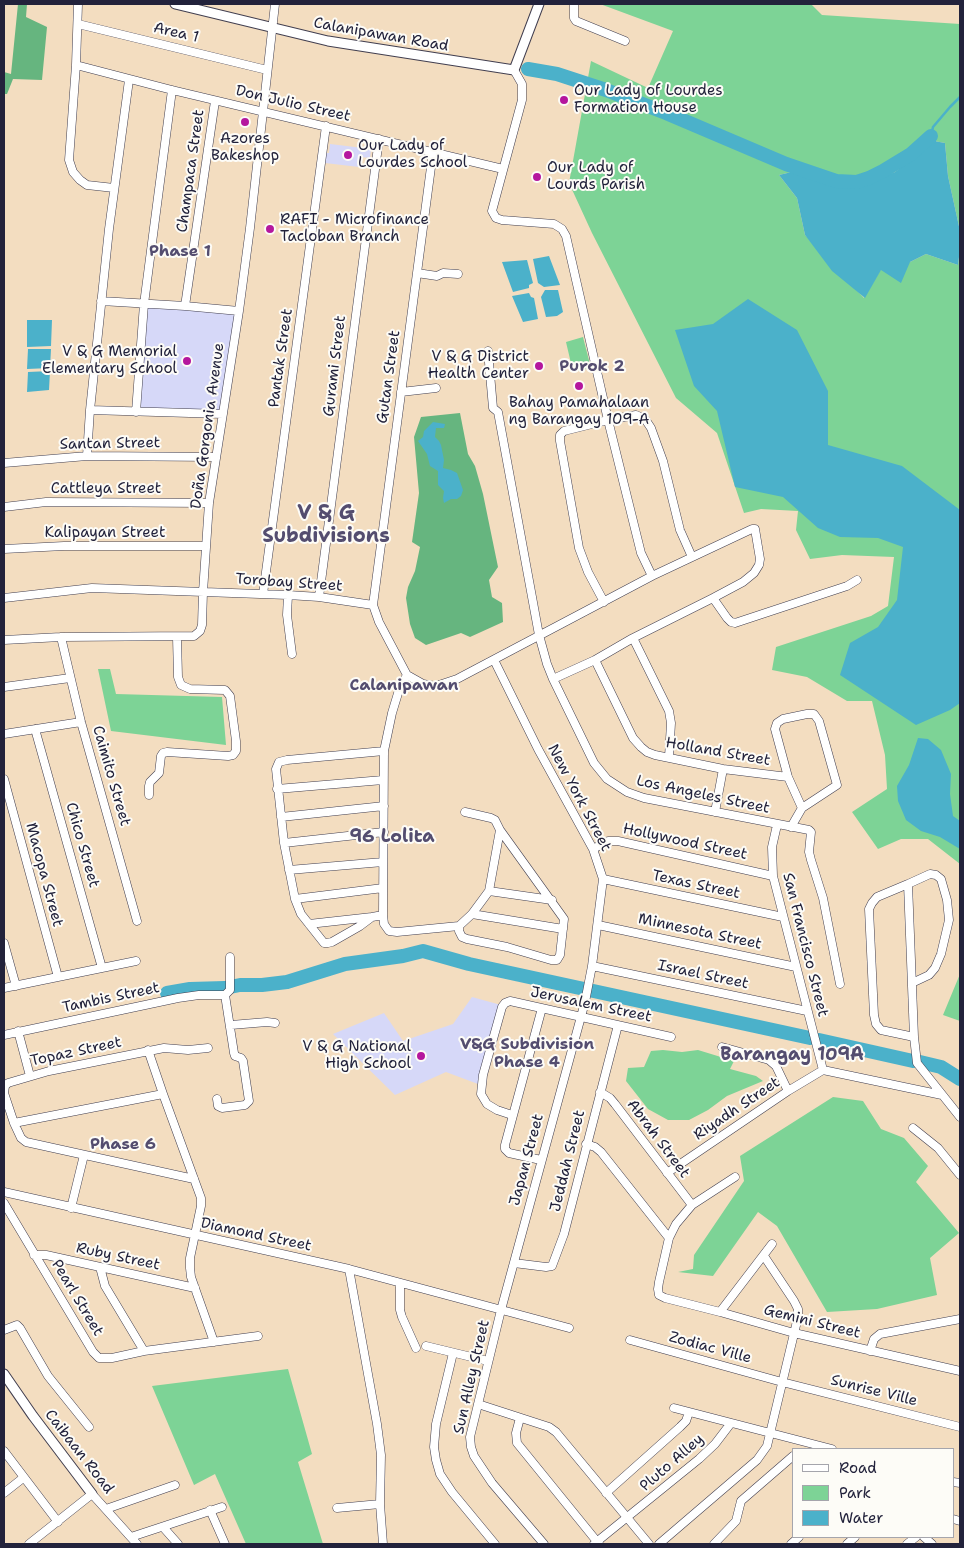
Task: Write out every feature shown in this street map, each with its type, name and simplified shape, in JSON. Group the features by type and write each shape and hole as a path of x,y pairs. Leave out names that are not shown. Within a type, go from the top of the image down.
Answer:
{"street":[{"path":"78,4 70,167 80,180 87,185 114,188"},
{"name":"Calanipawan Road","path":"175,4 328,41 514,70"},
{"name":"Doña Gorgonia Avenue","path":"4,640 61,637 194,636 200,631 202,625 209,503 250,228 275,4"},
{"path":"539,4 514,70 522,84 522,100 492,207 496,218 554,224 562,229 566,236 641,553 652,576"},
{"path":"574,4 574,18 576,21 625,41"},
{"name":"Area 1","path":"78,24 267,70"},
{"name":"Don Julio Street","path":"76,65 129,80 503,169"},
{"path":"87,456 90,410 114,188 129,80"},
{"path":"136,412 144,304 172,90"},
{"name":"Champaca Street","path":"185,306 216,100"},
{"name":"Pantak Street","path":"263,594 326,126"},
{"name":"Gurami Street","path":"319,597 379,139"},
{"name":"Gutan Street","path":"373,605 433,152"},
{"path":"417,273 437,276 443,273 458,274"},
{"path":"102,301 239,311"},
{"name":"Los Angeles Street","path":"488,350 493,408 498,412 539,635 553,679 594,763 607,778 627,792 644,798 809,830 811,832 809,852 825,906 840,984"},
{"path":"401,392 436,388"},
{"path":"90,410 223,414"},
{"path":"604,602 588,572 579,548 559,438 564,431 608,420 636,415 641,416 651,428 663,461 680,530 692,557"},
{"name":"Santan Street","path":"4,463 87,456 216,457"},
{"name":"Cattleya Street","path":"4,507 46,502 209,503"},
{"path":"373,605 379,622 407,675 423,684 436,686 457,679 652,576 754,529 760,559 757,570 743,582 633,638 595,660 553,679"},
{"name":"Kalipayan Street","path":"4,549 64,546 206,546"},
{"path":"713,598 727,618 735,623 847,586 856,580"},
{"name":"Torobay Street","path":"4,598 92,588 288,595 319,597 373,605"},
{"path":"288,595 287,616 292,654"},
{"path":"149,795 150,782 159,773 160,756 163,753 228,756 234,755 236,751 230,696 225,690 190,689 181,685 178,677 177,636"},
{"name":"Caimito Street","path":"61,637 81,722 137,921"},
{"path":"633,638 669,710 671,723 669,757"},
{"name":"New York Street","path":"494,660 538,749 593,849 603,879 592,966 581,1017"},
{"name":"Holland Street","path":"595,660 633,738 647,752 724,769 788,777"},
{"path":"407,675 399,690 392,713 384,751 383,915 384,924 389,930 397,932 459,926 472,914 489,891 500,830"},
{"path":"4,687 70,678"},
{"path":"791,827 802,808 837,785 819,721 814,714 783,719 777,723 775,729 788,777 802,808"},
{"path":"4,734 81,722"},
{"name":"Chico Street","path":"35,729 102,968"},
{"path":"372,917 328,944 324,943 298,909 284,843 276,769 279,762 384,751"},
{"path":"715,812 724,769"},
{"name":"Macopa Street","path":"4,779 58,977"},
{"path":"277,789 383,780"},
{"path":"281,817 384,806"},
{"path":"459,926 462,937 467,939 514,949 551,960 557,960 560,955 564,919 552,900 500,830 495,820 465,812"},
{"name":"San Francisco Street","path":"778,825 772,847 773,876 823,1070"},
{"path":"284,843 384,832"},
{"name":"Hollywood Street","path":"593,849 608,841 618,841 773,876"},
{"path":"289,870 383,862"},
{"path":"912,983 929,975 935,968 941,954 949,920 948,900 941,879 936,875 930,874 877,897 869,909 876,1024 881,1030 914,1037"},
{"name":"Texas Street","path":"603,879 783,917"},
{"path":"908,884 914,1037 917,1063 960,1117"},
{"path":"295,899 383,888"},
{"path":"489,891 552,900"},
{"path":"472,914 563,929"},
{"path":"309,924 383,915"},
{"name":"Minnesota Street","path":"598,925 796,967"},
{"path":"4,943 16,986"},
{"path":"217,1099 218,1106 222,1108 244,1105 250,1101 243,1061 235,1056 225,995 230,990 230,958"},
{"path":"4,988 136,961"},
{"name":"Israel Street","path":"592,966 807,1011"},
{"name":"Tambis Street","path":"4,1034 178,998 199,995 225,995"},
{"name":"Jerusalem Street","path":"512,1116 487,1104 481,1094 483,1075 502,1007 505,1003 510,1002 542,1008 671,1037"},
{"path":"541,1160 509,1153 505,1149 505,1141 542,1008"},
{"name":"Japan Street","path":"501,1310 581,1017"},
{"path":"231,1025 275,1023"},
{"name":"Jeddah Street","path":"514,1263 552,1266 564,1234 618,1025"},
{"path":"18,1032 30,1076"},
{"path":"722,1047 768,1060 776,1066 788,1091"},
{"name":"Topaz Street","path":"194,1179 26,1142 21,1138 14,1123 4,1093 8,1082 30,1076 148,1050 208,1048"},
{"path":"148,1050 201,1198 190,1268 191,1277 214,1342"},
{"path":"823,1070 942,1095"},
{"name":"Riyadh Street","path":"667,1173 788,1091 823,1070"},
{"path":"918,1090 927,1077"},
{"name":"Abrah Street","path":"600,1092 610,1098 615,1104 692,1205"},
{"path":"14,1123 163,1094"},
{"path":"913,1128 938,1148 960,1175"},
{"path":"586,1144 595,1147 601,1152 669,1238 676,1224 692,1205 735,1177"},
{"path":"71,1208 84,1155"},
{"name":"Diamond Street","path":"4,1192 349,1269 569,1328"},
{"name":"Pearl Street","path":"4,1203 93,1352 99,1358 112,1358 144,1351 258,1336"},
{"name":"Gemini Street","path":"669,1238 658,1290 659,1295 665,1298 794,1333 960,1371"},
{"path":"720,1312 772,1244"},
{"name":"Ruby Street","path":"34,1255 46,1255 195,1288"},
{"path":"658,1544 757,1460 766,1446 798,1317 798,1309 764,1256"},
{"path":"100,1267 105,1286 144,1351"},
{"path":"349,1269 381,1456 380,1504 383,1544"},
{"path":"400,1283 400,1310 416,1348"},
{"name":"Sun Alley Street","path":"501,1310 470,1437 471,1448 474,1456 492,1483 544,1544"},
{"path":"870,1351 874,1338 880,1334 960,1318"},
{"path":"4,1330 17,1325 20,1328 48,1376 89,1427"},
{"name":"Zodiac Ville","path":"630,1340 782,1382"},
{"path":"426,1346 488,1361"},
{"path":"453,1353 436,1424 434,1447 436,1460 440,1474 452,1492 495,1544"},
{"name":"Caibaan Road","path":"4,1374 92,1494 137,1544"},
{"name":"Sunrise Ville","path":"782,1382 960,1427"},
{"path":"478,1404 549,1427 556,1432 648,1544"},
{"path":"674,1408 828,1448"},
{"path":"606,1493 680,1427 686,1421 689,1412"},
{"path":"520,1418 516,1433 517,1443 597,1543"},
{"name":"Pluto Alley","path":"597,1543 705,1454 716,1444 730,1423"},
{"path":"801,1448 808,1443"},
{"path":"4,1451 58,1522"},
{"path":"714,1544 736,1521 741,1501 792,1457"},
{"path":"4,1493 23,1478"},
{"path":"106,1509 175,1486"},
{"path":"34,1543 92,1494"},
{"path":"337,1508 380,1504"},
{"path":"131,1537 222,1506"},
{"path":"210,1510 225,1544"},
{"path":"163,1527 178,1544"}],"shaded area":[{"name":"Our Lady of Lourdes School","path":"330,144 371,149 370,158 360,157 359,167 325,163 326,153 329,153"},
{"name":"V & G Memorial Elementary School","path":"148,306 237,314 221,412 140,408"},
{"name":"V & G National High School","path":"472,997 501,1005 478,1084 446,1072 395,1095 333,1034 384,1013 403,1041 453,1024"}],"green space":[{"path":"18,4 27,4 26,17 47,27 42,80 13,79 7,94 4,94 4,72 11,74"},
{"path":"600,4 811,4 822,15 960,24 960,231 948,176 945,143 934,141 895,172 859,186 804,169 779,175 797,198 805,235 864,298 881,269 910,262 926,254 958,265 960,249 960,864 928,839 901,839 878,849 852,812 887,789 885,755 872,701 847,701 807,677 772,670 776,647 871,616 888,606 894,557 842,555 810,559 796,530 798,511 761,509 744,513 717,433 676,398 592,233 569,183 591,61 648,88 673,31"},
{"path":"583,337 591,368 573,372 566,342"},
{"path":"460,413 468,454 475,466 483,494 498,567 489,580 492,597 502,603 503,622 470,637 461,633 426,645 415,638 410,624 406,598 408,587 415,571 420,547 412,542 419,493 414,437 421,417"},
{"path":"98,669 110,669 116,694 222,697 226,745 111,731"},
{"path":"960,974 960,1021 943,1015"},
{"path":"698,1050 734,1061 730,1069 756,1076 763,1081 727,1096 708,1110 689,1120 668,1120 648,1109 626,1081 628,1068 644,1067 651,1051 682,1052"},
{"path":"833,1097 863,1101 881,1129 904,1138 928,1166 916,1182 959,1233 930,1258 937,1295 877,1309 827,1312 777,1226 758,1212 713,1276 678,1272 693,1269 694,1255 744,1181 740,1156"},
{"path":"288,1369 312,1454 298,1462 323,1544 246,1544 215,1474 194,1485 152,1386"}],"water":[{"path":"934,141 945,143 948,176 960,231 958,265 926,254 910,262 901,283 881,270 865,298 832,271 805,235 797,198 779,175 804,169 859,186 895,172"},
{"path":"549,256 560,285 544,287 538,283 533,259"},
{"path":"527,260 533,283 529,285 529,288 513,292 502,262"},
{"path":"545,290 558,290 563,312 557,316 546,317 541,297"},
{"path":"529,293 534,298 538,319 523,322 512,296"},
{"path":"748,299 797,330 828,391 828,445 902,466 960,510 960,703 950,710 916,725 840,675 850,643 878,627 897,600 903,547 878,538 840,537 818,528 783,497 735,487 717,411 694,386 675,330 713,324"},
{"path":"27,320 52,320 51,346 27,347"},
{"path":"28,349 51,349 50,368 27,369"},
{"path":"50,371 49,390 27,392 28,372"},
{"path":"433,422 445,424 444,428 436,428 435,437 441,445 444,460 443,468 457,473 463,490 461,496 457,499 451,499 444,503 444,491 438,485 438,471 430,466 427,454 418,441"},
{"path":"918,738 928,739 941,750 951,774 950,794 953,816 960,821 960,849 940,837 921,831 906,820 898,801 897,786 909,765"}],"waterway":[{"path":"528,69 557,74 606,90 666,113 786,164 836,181 857,182 869,178 911,154 931,136"},
{"path":"935,142 931,136 933,127 960,97"},
{"path":"167,993 190,989 225,988 240,985 287,982 345,964 403,956 423,951 469,964 810,1038"},
{"path":"819,1040 913,1061"},
{"path":"920,1062 941,1067 960,1079"}],"place":[{"name":"Our Lady of Lourdes Formation House","path":"564,100"},
{"name":"Azores Bakeshop","path":"245,122"},
{"name":"Our Lady of Lourdes School","path":"348,155"},
{"name":"Our Lady of Lourds Parish","path":"537,177"},
{"name":"RAFI - Microfinance Tacloban Branch","path":"270,229"},
{"name":"V & G Memorial Elementary School","path":"187,361"},
{"name":"V & G District Health Center","path":"539,366"},
{"name":"Bahay Pamahalaan ng Barangay 109-A","path":"579,386"},
{"name":"V & G National High School","path":"421,1056"}],"district":[{"name":"Phase 1","path":"180,252"},
{"name":"Purok 2","path":"592,367"},
{"name":"V & G Subdivisions","path":"326,526"},
{"name":"Calanipawan","path":"404,686"},
{"name":"96 Lolita","path":"392,837"},
{"name":"V&G Subdivision Phase 4","path":"527,1054"},
{"name":"Barangay 109A","path":"792,1055"},
{"name":"Phase 6","path":"123,1145"}]}
